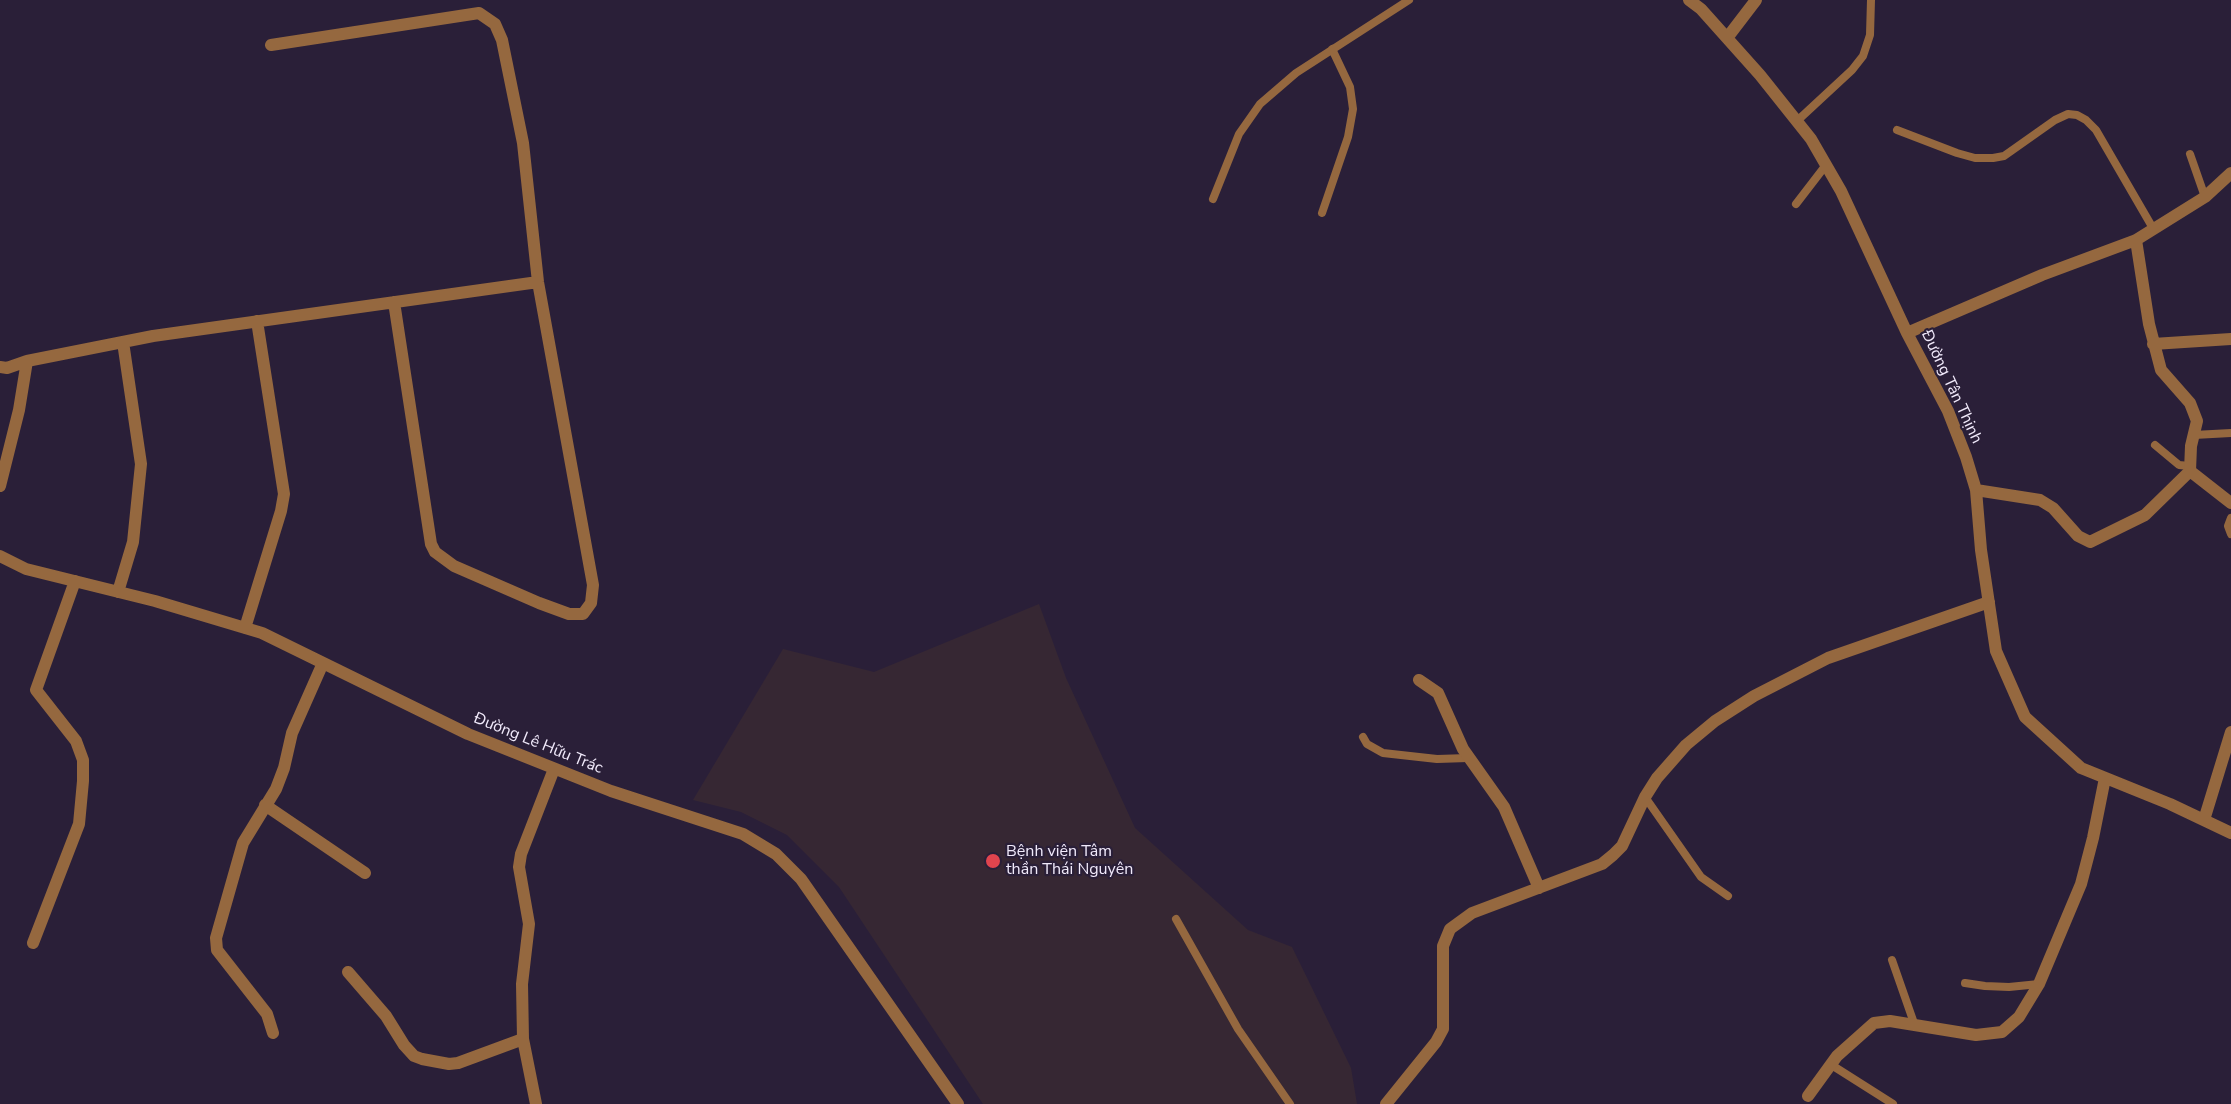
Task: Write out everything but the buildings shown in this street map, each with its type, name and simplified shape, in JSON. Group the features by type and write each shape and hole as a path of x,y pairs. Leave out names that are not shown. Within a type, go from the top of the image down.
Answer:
{"street":[{"name":"Đường Tân Thịnh","path":"1689,0 1701,9 1760,75 1811,139 1841,191 1907,333 1948,411 1976,490 1996,651 2025,717 2081,768 2231,832"},
{"path":"1727,38 1756,0"},
{"path":"271,45 479,13 495,24 502,40 523,143 538,282 593,585 591,603 583,614 569,614 539,603 454,566 435,552 431,544 394,302"},
{"path":"1907,333 2042,275 2136,240 2205,196 2230,173"},
{"path":"2230,173 2231,188"},
{"path":"1976,490 2040,500 2053,508 2078,536 2090,542 2145,514 2189,469 2197,421 2194,410 2161,370 2153,344 2136,240"},
{"path":"0,367 7,368 27,361 123,342 538,282"},
{"path":"245,628 281,511 284,494 257,321"},
{"path":"2153,344 2231,339"},
{"path":"118,592 133,542 141,464 123,342"},
{"path":"0,486 19,410 27,361"},
{"path":"2189,469 2231,502"},
{"name":"Đường Lê Hữu Trác","path":"0,556 26,569 118,592 262,633 468,734 611,791 743,834 776,854 801,879 958,1104"},
{"path":"33,944 79,824 83,760 76,741 36,690 75,581"},
{"path":"1386,1104 1436,1042 1443,1029 1443,946 1450,928 1472,913 1602,864 1622,846 1657,778 1686,745 1715,720 1754,696 1828,658 1989,602"},
{"path":"273,1033 261,1004 217,950 216,938 243,843 276,789 284,768 289,741 323,663"},
{"path":"1419,680 1438,693 1468,758 1504,807 1539,888"},
{"path":"2204,820 2231,732"},
{"path":"536,1104 523,1039 522,984 529,924 519,867 521,854 555,769"},
{"path":"1808,1096 1837,1056 1874,1023 1890,1021 1976,1035 2002,1032 2019,1017 2039,984 2080,884 2093,838 2105,778"},
{"path":"265,805 364,873"},
{"path":"348,972 386,1016 404,1046 414,1056 449,1064 458,1063 523,1039"}],"lane":[{"path":"1213,199 1239,134 1260,104 1296,73 1409,0"},
{"path":"1797,122 1852,70 1863,56 1870,35 1871,0"},
{"path":"1322,213 1348,137 1353,109 1350,87 1332,49"},
{"path":"1898,130 1957,153 1976,158 1993,158 2004,156 2055,120 2068,114 2077,115 2096,130 2154,230"},
{"path":"2190,154 2205,196"},
{"path":"1796,204 1826,165"},
{"path":"2194,435 2231,433"},
{"path":"2155,445 2179,465 2189,469"},
{"path":"2231,518 2228,526 2231,534"},
{"path":"1363,737 1367,744 1383,753 1437,759 1468,758"},
{"path":"1645,798 1701,878 1728,896"},
{"path":"1176,920 1238,1029 1290,1104"},
{"path":"1892,960 1916,1026"},
{"path":"1965,982 2009,987 2039,984"},
{"path":"1830,1064 1893,1104"}],"shaded area":[{"name":"Bệnh viện Tâm thần Thái Nguyên","path":"1039,604 1066,678 1135,828 1248,930 1292,947 1351,1068 1357,1104 983,1104 839,887 787,835 741,812 693,800 783,649 874,672"}],"place":[{"name":"Bệnh viện Tâm thần Thái Nguyên","path":"993,861"}]}
